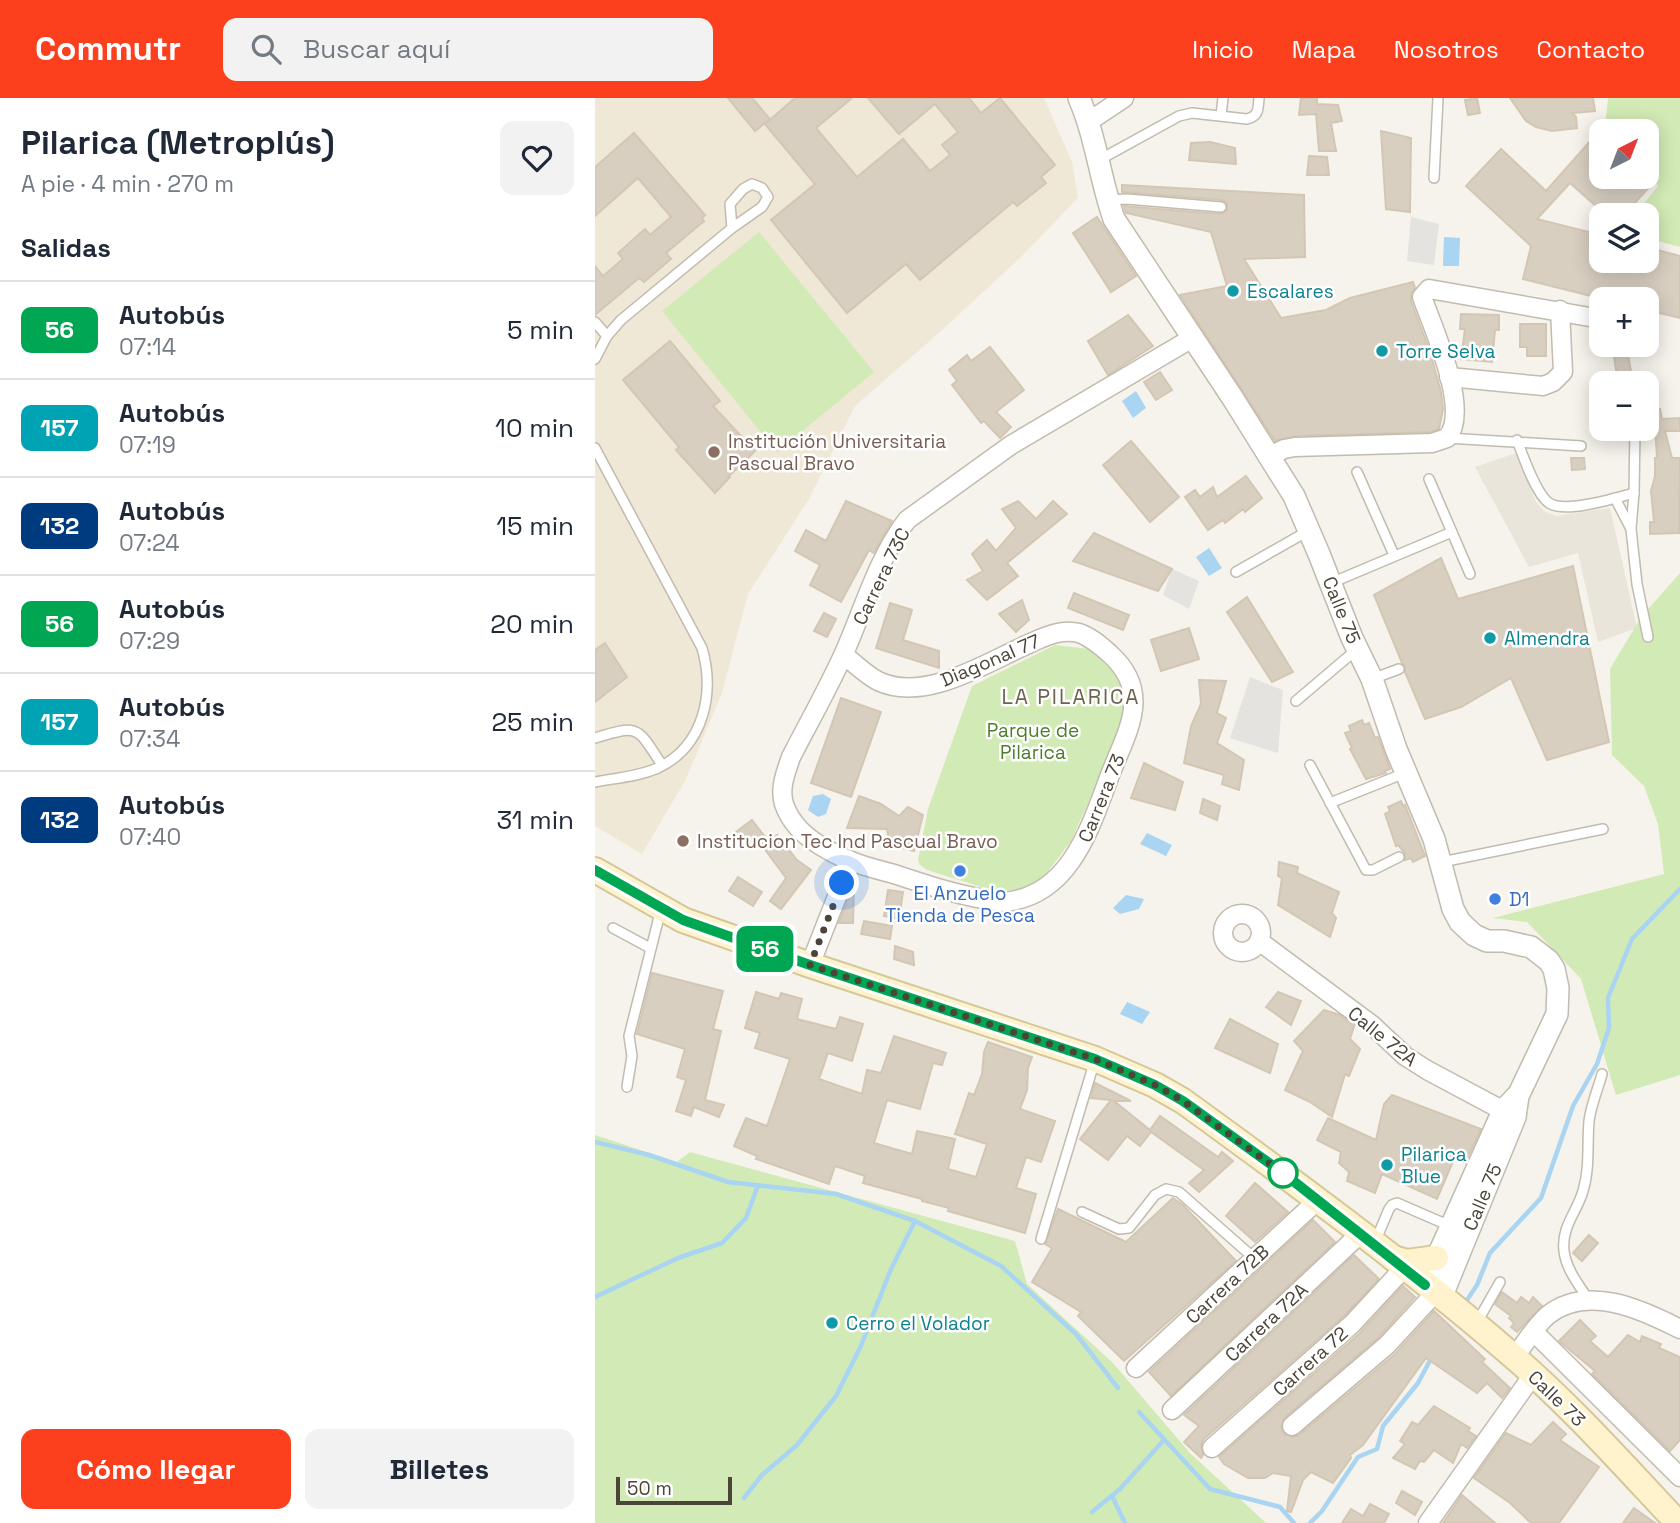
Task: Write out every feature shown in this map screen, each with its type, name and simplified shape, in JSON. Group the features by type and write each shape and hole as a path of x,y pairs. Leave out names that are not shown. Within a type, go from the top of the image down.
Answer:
{"main road":[{"name":"Calle 73","path":"595,870 683,920 1095,1059 1155,1085 1183,1101 1374,1243 1514,1357 1580,1420 1678,1523"},
{"path":"1374,1243 1397,1261 1436,1258"}],"street":[{"name":"Calle 75","path":"1079,98 1088,122 1107,200 1124,236 1194,337 1294,496 1372,679 1442,862 1453,909 1467,930 1487,941 1504,941 1531,947 1549,961 1554,969 1558,988 1557,1014 1469,1206 1449,1305"},
{"path":"1088,122 1124,98"},
{"path":"1270,456 1295,447 1440,441 1454,429 1456,414 1449,377 1422,297 1429,289 1589,316"},
{"path":"1449,377 1543,386 1553,382 1563,372 1560,310"},
{"name":"Carrera 73C","path":"796,826 783,802 782,788 790,757 844,655 896,534 907,520 1011,445 1194,337"},
{"name":"Diagonal 77","path":"844,655 876,680 888,685 930,685 960,677 1050,635 1070,632 1088,636 1098,643 1128,674"},
{"name":"Carrera 73","path":"796,826 827,850 851,861 983,899 1004,902 1024,898 1050,883 1076,858 1093,822 1135,707 1133,686 1128,674"},
{"path":"810,965 851,861"},
{"name":"Calle 72A","path":"1259,941 1371,1025 1405,1056 1509,1114"},
{"name":"Carrera 72B","path":"1136,1368 1318,1200"},
{"name":"Calle 75","path":"1449,1305 1436,1258 1450,1226 1469,1206"},
{"name":"Carrera 72A","path":"1172,1410 1374,1243"},
{"name":"Carrera 72","path":"1212,1448 1352,1324 1404,1268"},
{"path":"1514,1357 1547,1316 1588,1299 1617,1304 1680,1329"},
{"path":"1293,1426 1387,1345 1449,1305"},
{"name":"Calle 73","path":"1534,1332 1680,1477"},
{"path":"1428,1523 1533,1375"}],"lane":[{"path":"1221,115 1223,98"},
{"path":"1097,161 1179,116 1192,113 1254,118 1258,113 1259,98"},
{"path":"1434,178 1438,98"},
{"path":"595,359 607,336 637,306 732,228 762,207 768,197 762,188 752,184 743,189 730,204 732,228"},
{"path":"1107,200 1127,199 1221,207"},
{"path":"595,321 607,336"},
{"path":"1440,441 1517,440 1581,446"},
{"path":"1517,440 1541,495 1550,504 1562,508 1634,493"},
{"path":"1635,441 1630,529 1637,584 1648,637"},
{"path":"595,448 692,627 708,669 707,695 697,728 681,752 661,765 613,781 595,782"},
{"path":"1357,472 1394,555"},
{"path":"1429,478 1470,574"},
{"path":"1615,498 1630,529"},
{"path":"1236,572 1310,531"},
{"path":"1331,583 1452,532"},
{"path":"1296,701 1357,649"},
{"path":"1372,679 1399,669"},
{"path":"595,738 622,730 634,730 644,737 661,765"},
{"path":"1310,765 1366,870 1373,870 1399,857"},
{"path":"1330,803 1406,773"},
{"path":"1442,862 1604,829"},
{"path":"627,1087 632,1056 629,1036 661,907"},
{"path":"613,928 650,948"},
{"path":"1041,1239 1095,1059"},
{"path":"1588,1299 1572,1274 1564,1254 1563,1242 1566,1227 1583,1191 1588,1159 1589,1118 1602,1074"},
{"path":"1082,1212 1119,1229 1129,1228 1155,1195 1166,1189 1179,1192 1255,1259"},
{"path":"1374,1243 1389,1209 1397,1203 1450,1226"},
{"path":"1449,1305 1500,1282"}],"shaded area":[{"name":"Institución Universitaria Pascual Bravo","path":"595,98 1044,98 1072,162 1078,198 1020,258 855,406 809,499 748,594 722,693 685,781 642,854 595,826"},
{"path":"1411,217 1439,224 1434,265 1407,261"},
{"path":"1516,453 1536,502 1544,511 1556,516 1610,508 1637,628 1598,642 1578,553 1529,567 1475,467"},
{"path":"1172,569 1199,581 1189,609 1163,595"},
{"path":"1250,677 1283,690 1278,753 1230,738"}],"green space":[{"path":"1608,98 1680,98 1680,247 1659,241 1659,203 1645,203 1656,189 1659,189 1659,119 1606,119"},
{"path":"759,232 874,372 777,452 662,311"},
{"path":"1680,573 1680,1075 1616,1095 1581,979 1527,922 1493,918 1664,874 1658,824 1644,786 1612,755 1610,669 1641,617"},
{"name":"Parque de Pilarica","path":"1055,645 1089,649 1118,676 1126,700 1124,723 1071,841 1040,882 1019,890 994,891 927,870 918,860 928,809 972,686"},
{"name":"Cerro el Volador","path":"595,1135 677,1162 690,1152 1015,1241 1027,1284 1113,1363 1190,1453 1266,1523 595,1523"}],"water":[{"path":"1444,237 1460,238 1459,266 1443,266"},
{"path":"1136,391 1146,408 1133,418 1122,401"},
{"path":"1209,548 1222,568 1209,576 1196,557"},
{"path":"823,794 831,799 826,814 818,817 808,810 813,796"},
{"path":"1147,833 1172,845 1166,856 1140,844"},
{"path":"1126,895 1144,899 1139,909 1120,914 1113,908"},
{"path":"1127,1002 1150,1012 1142,1024 1120,1014"}],"building":[{"path":"728,98 752,98 770,119 755,131"},
{"path":"795,98 852,98 816,128 857,177 903,139 930,171 950,155 942,145 958,132 935,104 899,134 868,98 969,98 981,113 1000,98 1055,165 1041,177 1046,183 1017,206 1013,202 920,280 906,264 847,313 771,220 815,184 765,124"},
{"path":"1301,98 1317,98 1317,104 1338,105 1342,121 1331,123 1336,151 1319,151 1316,114 1299,115"},
{"path":"1477,98 1480,113 1468,115 1465,100"},
{"path":"1510,98 1593,98 1595,111 1572,113 1576,117 1577,128 1552,131 1526,121"},
{"path":"1381,131 1411,138 1410,212 1386,209"},
{"path":"634,133 705,215 702,218 704,221 666,253 671,259 644,282 639,278 595,315 595,266 603,276 623,259 618,253 645,229 650,235 671,217 638,178 595,216 595,167"},
{"path":"1210,142 1235,148 1236,164 1189,160 1191,143"},
{"path":"1589,143 1589,189 1647,189 1635,203 1592,203 1570,183 1537,219 1589,232 1589,273 1659,273 1659,250 1680,256 1680,318 1659,313 1659,287 1589,287 1589,296 1523,279 1531,246 1466,186 1501,149 1546,191"},
{"path":"1309,156 1327,157 1329,175 1307,175"},
{"path":"1122,185 1304,195 1305,257 1244,259 1281,318 1326,310 1350,298 1413,282 1415,288 1411,301 1441,392 1443,409 1439,429 1430,432 1295,436 1275,441 1180,295 1227,286 1211,232 1126,213 1124,206 1220,214 1227,210 1227,203 1222,200 1122,192"},
{"path":"1097,217 1136,276 1111,292 1073,233"},
{"path":"1461,314 1499,315 1499,330 1495,330 1492,362 1461,359 1465,329 1460,329"},
{"path":"1128,315 1153,346 1108,375 1088,341"},
{"path":"1520,324 1546,324 1546,356 1527,356 1527,347 1520,347"},
{"path":"670,341 720,401 713,406 755,451 715,493 676,450 679,447 623,380"},
{"path":"990,347 1024,390 996,412 1011,427 1000,438 984,421 981,423 952,385 957,381 949,370 967,355 971,361"},
{"path":"1614,357 1629,357 1631,371 1616,371"},
{"path":"1160,372 1172,390 1156,400 1144,382"},
{"path":"1659,409 1662,419 1680,418 1680,431 1665,431 1672,458 1680,458 1679,533 1650,534 1650,522 1654,522 1651,491 1657,458 1656,441 1659,441"},
{"path":"1131,441 1179,497 1150,522 1103,465"},
{"path":"1571,458 1584,458 1585,469 1572,470"},
{"path":"1246,476 1262,498 1245,512 1243,509 1225,523 1223,520 1208,530 1185,497 1195,490 1200,497 1213,487 1217,497"},
{"path":"846,501 892,521 874,553 869,550 841,602 810,585 820,565 795,551 806,530 826,541"},
{"path":"1018,501 1036,519 1053,501 1067,514 1007,563 1018,576 987,600 967,580 983,571 972,554 987,540 996,551 1016,528 1002,509"},
{"path":"1094,533 1172,569 1158,591 1073,561"},
{"name":"Almendra","path":"1441,558 1458,599 1573,566 1609,742 1547,760 1511,678 1461,707 1425,719 1374,595"},
{"path":"1074,593 1129,615 1123,630 1068,608"},
{"path":"1247,597 1293,672 1272,682 1227,612"},
{"path":"1022,600 1029,620 1016,632 999,614"},
{"path":"890,603 912,610 903,640 939,651 939,668 876,648"},
{"path":"824,613 836,619 827,637 814,631"},
{"path":"1189,628 1199,659 1161,671 1151,640"},
{"path":"605,643 627,677 595,702 595,650"},
{"path":"1199,680 1226,681 1217,713 1226,718 1217,743 1244,760 1239,790 1222,784 1224,775 1184,763 1191,726 1201,704"},
{"path":"841,698 881,712 851,797 811,783"},
{"path":"1362,720 1364,725 1369,723 1375,738 1378,737 1390,769 1385,771 1386,773 1366,779 1345,733 1351,731 1349,726"},
{"path":"1144,763 1183,782 1175,810 1131,798"},
{"path":"859,796 881,804 899,816 908,807 923,815 914,851 890,845 887,829 847,828"},
{"path":"1203,799 1220,806 1217,820 1200,813"},
{"path":"1401,801 1425,856 1413,862 1411,858 1405,860 1405,853 1396,846 1385,814 1390,811 1388,807"},
{"path":"752,820 769,842 777,835 797,860 811,870 781,909 770,901 786,878 763,847 732,835"},
{"path":"1279,862 1298,867 1297,873 1339,892 1332,913 1336,918 1330,937 1278,905 1282,878 1278,876"},
{"path":"738,877 762,892 753,906 729,891"},
{"path":"854,886 853,923 839,923 846,904"},
{"path":"888,890 903,892 899,919 884,916"},
{"path":"864,921 892,926 890,939 861,934"},
{"path":"895,946 913,952 914,965 894,959"},
{"path":"652,973 723,991 713,1029 721,1031 705,1100 724,1105 719,1117 694,1107 691,1116 676,1111 686,1080 677,1077 685,1049 637,1034"},
{"path":"756,992 779,999 781,993 802,999 797,1019 836,1029 840,1017 863,1024 852,1061 828,1053 819,1079 862,1094 867,1070 881,1073 894,1036 946,1053 942,1065 933,1063 920,1109 887,1100 874,1143 912,1154 917,1131 955,1139 948,1169 976,1177 987,1144 955,1134 969,1093 974,1095 982,1074 988,1042 1032,1057 1028,1068 1027,1090 1020,1109 1055,1121 1041,1162 1026,1157 1016,1188 1036,1194 1025,1233 948,1211 949,1208 922,1199 863,1183 865,1176 835,1166 829,1184 756,1159 757,1156 734,1146 746,1118 767,1126 790,1059 755,1048 760,1033 745,1028"},
{"path":"1278,992 1301,1001 1291,1025 1266,1007"},
{"path":"1324,1010 1340,1015 1354,1026 1350,1039 1360,1049 1349,1076 1345,1074 1332,1117 1285,1090 1303,1051 1294,1041"},
{"path":"1230,1019 1278,1044 1270,1073 1215,1048"},
{"path":"1095,1083 1131,1101 1114,1101 1150,1130 1160,1116 1218,1157 1222,1152 1233,1161 1199,1192 1189,1183 1204,1170 1151,1132 1140,1146 1127,1136 1108,1160 1080,1139 1111,1100 1091,1098"},
{"path":"1392,1095 1481,1129 1465,1163 1454,1159 1437,1199 1382,1174 1375,1193 1347,1181 1349,1172 1339,1163 1341,1152 1317,1140 1328,1118 1376,1140 1384,1104"},
{"path":"1255,1183 1288,1212 1255,1242 1226,1216"},
{"path":"1173,1198 1183,1205 1236,1261 1124,1361 1078,1316 1081,1312 1032,1282 1052,1248 1045,1244 1058,1209 1126,1242"},
{"path":"1313,1220 1335,1242 1171,1396 1149,1372"},
{"path":"1589,1235 1598,1243 1582,1261 1573,1253"},
{"path":"1354,1255 1379,1279 1344,1316 1204,1439 1201,1458 1184,1442 1199,1426 1184,1415"},
{"path":"1403,1286 1415,1297 1379,1337 1285,1417 1281,1427 1284,1434 1293,1437 1299,1435 1395,1354 1434,1311 1485,1359 1482,1362 1510,1388 1502,1398 1487,1383 1477,1393 1426,1358 1363,1445 1350,1455 1351,1458 1333,1483 1311,1472 1303,1480 1291,1512 1287,1511 1291,1476 1273,1473 1265,1478 1248,1478 1224,1464 1219,1457 1360,1333"},
{"path":"1502,1292 1517,1303 1521,1297 1529,1303 1533,1297 1542,1306 1517,1332 1511,1327 1514,1323 1509,1318 1511,1316 1495,1304"},
{"path":"1580,1320 1596,1336 1590,1341 1608,1357 1628,1335 1640,1342 1642,1336 1661,1344 1659,1348 1680,1357 1680,1440 1670,1451 1592,1374 1595,1371 1559,1341"},
{"path":"1434,1406 1470,1428 1468,1431 1476,1436 1467,1448 1461,1444 1453,1463 1434,1450 1424,1462 1420,1461 1415,1469 1393,1458 1405,1444 1400,1441 1412,1422 1418,1425"},
{"path":"1553,1422 1566,1434 1560,1440 1599,1467 1559,1523 1531,1523 1510,1503 1474,1478 1506,1433 1531,1445"},
{"path":"1402,1491 1422,1502 1415,1515 1396,1503"},
{"path":"1462,1495 1495,1523 1443,1523"},
{"path":"1370,1504 1389,1514 1384,1523 1342,1523 1351,1509 1363,1516"},
{"path":"1634,1508 1655,1523 1623,1523"}],"waterway":[{"path":"1465,1303 1477,1285 1490,1253 1541,1198 1573,1106 1597,1064 1609,1028 1608,998 1632,939 1680,889"},
{"path":"595,1142 649,1155 728,1182 836,1194 915,1221 1001,1266 1076,1334 1118,1388"},
{"path":"595,1297 678,1258 722,1243 746,1218 758,1185"},
{"path":"744,1498 762,1475 797,1445 836,1396 860,1348 891,1269 915,1221"},
{"path":"1310,1523 1322,1511 1358,1457 1377,1449 1383,1426 1418,1383 1433,1355"},
{"path":"1139,1412 1210,1489 1280,1507 1294,1523"},
{"path":"1092,1512 1120,1489 1164,1440"},
{"path":"1112,1496 1125,1523"}],"bus line":[{"name":"56","path":"595,870 683,920 1095,1059 1155,1085 1183,1101 1287,1176 1425,1285"}],"place":[{"name":"Escalares","path":"1233,291"},
{"name":"Torre Selva","path":"1382,351"},
{"name":"Institución Universitaria Pascual Bravo","path":"714,452"},
{"name":"Almendra","path":"1490,638"},
{"name":"Institucion Tec Ind Pascual Bravo","path":"683,841"},
{"name":"El Anzuelo Tienda de Pesca","path":"960,871"},
{"name":"D1","path":"1495,899"},
{"name":"Pilarica Blue","path":"1387,1165"},
{"name":"Cerro el Volador","path":"832,1323"}],"district":[{"name":"LA PILARICA","path":"1071,697"}],"route":[{"path":"842,883 810,965 1095,1059 1140,1078 1183,1101 1287,1176 1283,1173"}]}
